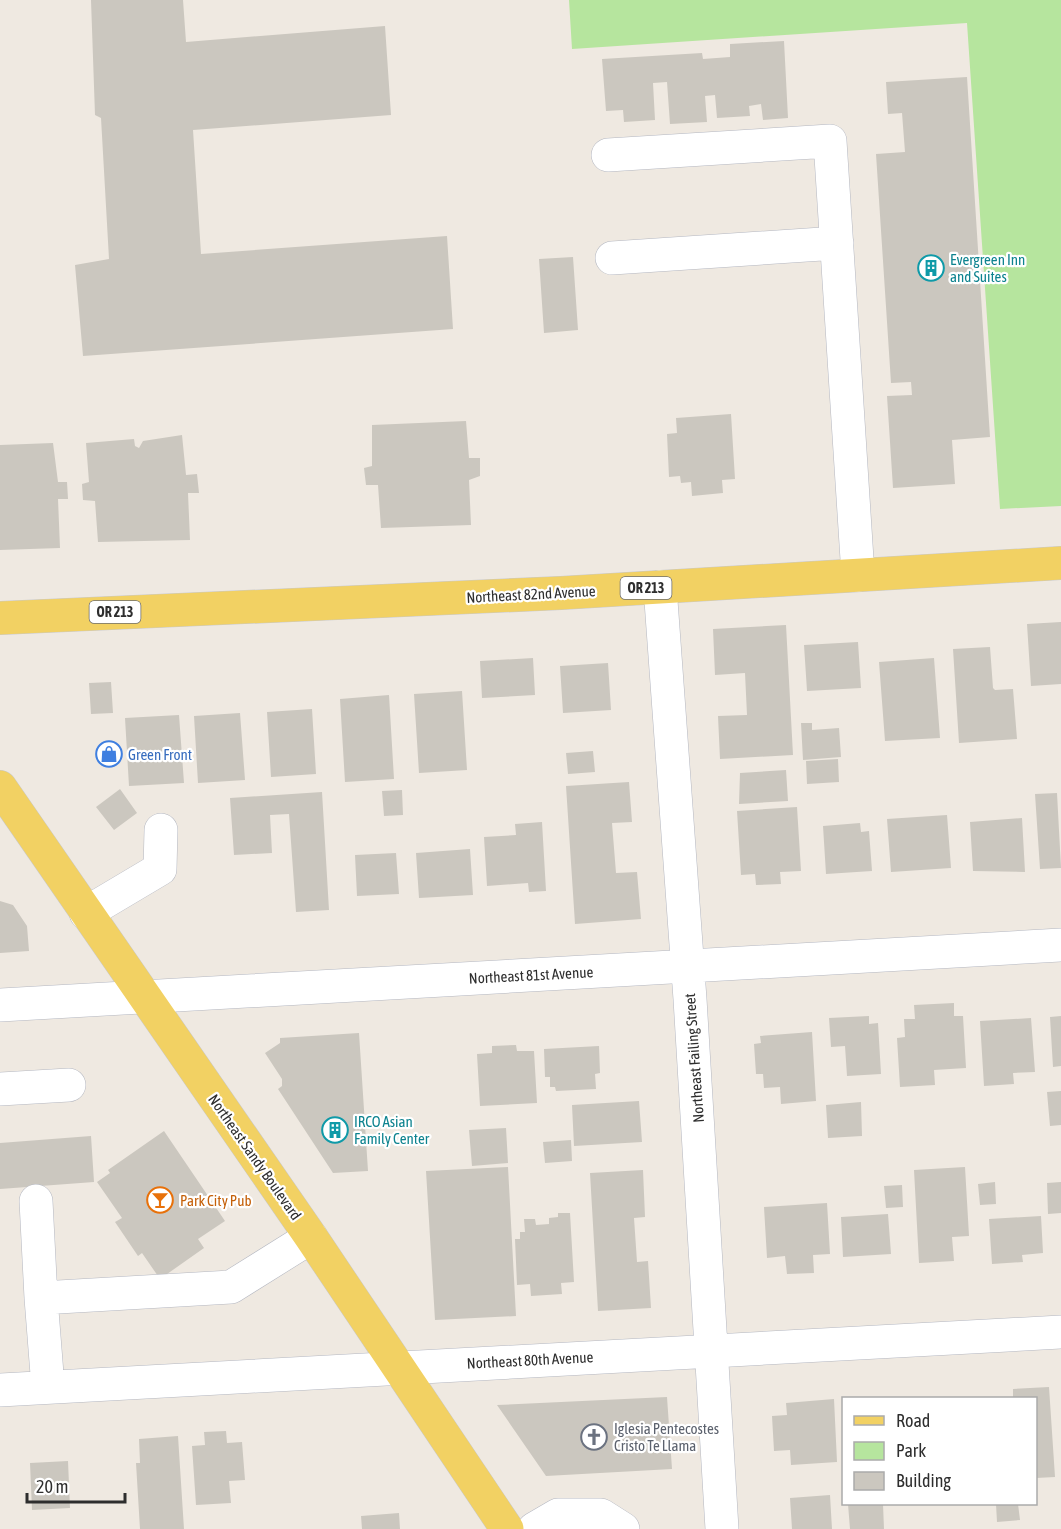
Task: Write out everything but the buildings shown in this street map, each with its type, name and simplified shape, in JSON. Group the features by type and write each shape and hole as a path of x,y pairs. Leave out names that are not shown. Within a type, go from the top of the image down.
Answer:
{"main road":[{"name":"Northeast 82nd Avenue","path":"0,618 660,587 1061,562"},
{"name":"Northeast Sandy Boulevard","path":"0,787 400,1367 507,1529"}],"street":[{"path":"608,155 830,141 858,575"},
{"path":"612,258 837,243"},
{"name":"Northeast Failing Street","path":"660,587 713,1352 722,1529"},
{"path":"86,913 160,869 161,830"},
{"name":"Northeast 81st Avenue","path":"0,1005 1061,945"},
{"path":"0,1089 69,1085"},
{"path":"36,1201 48,1387"},
{"path":"41,1298 231,1287 311,1237"},
{"name":"Northeast 80th Avenue","path":"0,1390 1061,1332"},
{"path":"534,1529 558,1515 601,1515 623,1529"}],"green space":[{"path":"569,0 1061,0 1061,506 1000,509 967,23 572,49"}],"place":[{"name":"Evergreen Inn and Suites","path":"931,268"},
{"name":"Green Front","path":"109,754"},
{"name":"IRCO Asian Family Center","path":"335,1130"},
{"name":"Park City Pub","path":"160,1200"},
{"name":"Iglesia Pentecostes Cristo Te Llama","path":"594,1437"}]}
